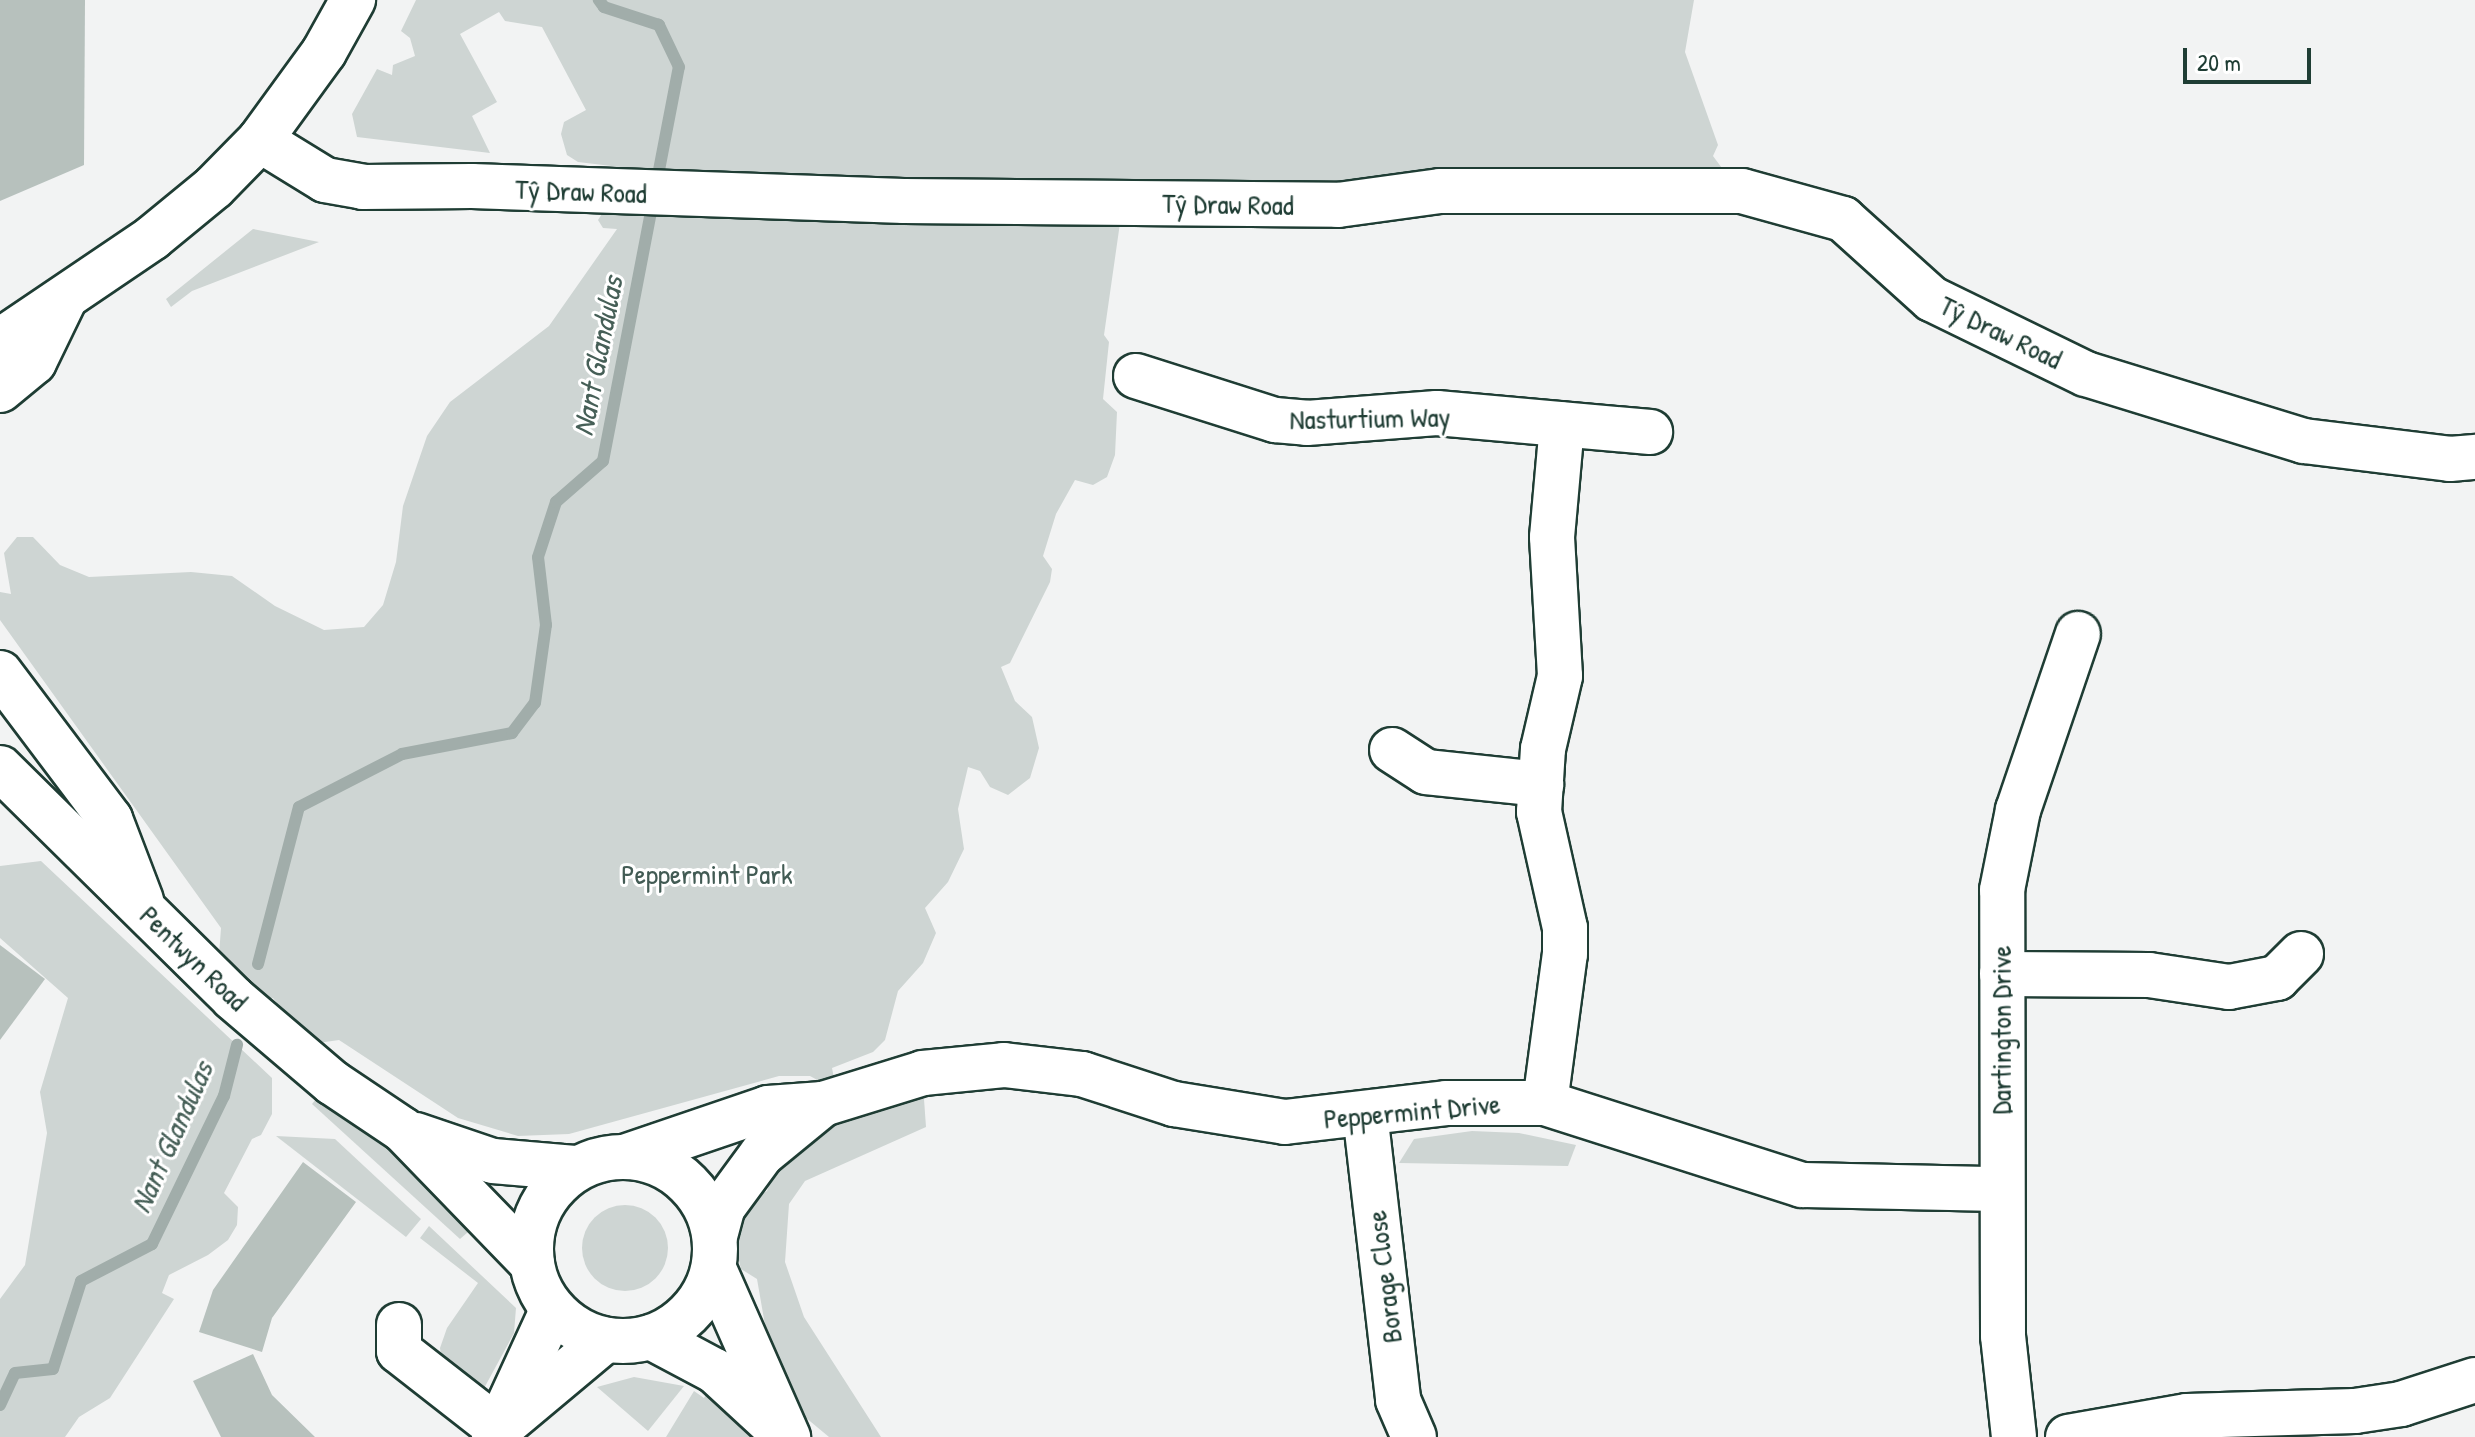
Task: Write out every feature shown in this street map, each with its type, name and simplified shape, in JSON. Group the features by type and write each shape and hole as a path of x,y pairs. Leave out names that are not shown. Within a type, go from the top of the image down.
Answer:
{"street":[{"path":"0,341 152,238 214,187 260,140 324,52 353,0"},
{"name":"Tŷ Draw Road","path":"260,140 325,180 363,187 1338,205 1440,191 1742,191 1843,219 1932,299 2086,374 2304,441 2450,459 2475,457"},
{"path":"0,390 34,362 66,296"},
{"name":"Nasturtium Way","path":"1136,376 1275,420 1307,423 1437,413 1650,432"},
{"path":"1545,1103 1563,991 1565,928 1542,832 1541,784 1543,749 1560,676 1552,537 1562,424"},
{"name":"Dartington Drive","path":"2014,1437 2004,1365 2001,1189 2002,974 2007,858 2078,634"},
{"path":"0,673 110,819 145,911"},
{"path":"1392,750 1426,772 1541,784"},
{"name":"Pentwyn Road","path":"5,782 145,911 233,998 333,1083 403,1130 532,1263"},
{"path":"2002,974 2149,975 2229,987 2277,978 2301,954"},
{"name":"Peppermint Drive","path":"627,1156 768,1108 823,1104 923,1073 1004,1065 1082,1074 1174,1104 1250,1119 1285,1122 1460,1102 1545,1103 1802,1185 2001,1189"},
{"name":"Peppermint Drive","path":"715,1252 723,1207 762,1154 823,1104"},
{"name":"Borage Close","path":"1365,1113 1398,1400 1412,1436"},
{"name":"Pentwyn Road","path":"403,1130 493,1161 575,1168"},
{"path":"715,1252 701,1299 687,1315 651,1337 605,1340 578,1331 552,1311 534,1279 529,1247 538,1209 553,1186 575,1168 599,1158 627,1156 658,1162 686,1180 706,1205 715,1252 787,1437"},
{"path":"496,1433 552,1311"},
{"path":"399,1325 399,1351 496,1433"},
{"path":"651,1337 715,1371 787,1437"},
{"path":"496,1433 605,1340"},
{"path":"2068,1437 2187,1416 2355,1411 2401,1404 2475,1380"}],"green space":[{"name":"Peppermint Park","path":"416,0 1694,0 1685,52 1718,145 1713,156 1736,187 1121,216 1104,335 1109,342 1103,399 1117,412 1115,455 1107,477 1093,485 1075,480 1056,514 1043,556 1052,569 1050,582 1010,663 1001,667 1015,701 1032,717 1039,748 1030,778 1008,795 990,787 980,771 968,767 958,809 964,849 948,882 925,908 936,933 923,963 898,991 885,1040 873,1052 832,1068 834,1078 823,1083 810,1076 779,1076 569,1134 518,1136 458,1118 339,1040 311,1044 273,998 254,998 218,968 221,928 0,620 0,592 11,594 4,553 17,537 33,537 60,565 89,577 191,572 232,576 275,606 324,630 364,627 383,605 396,562 403,506 427,436 450,402 549,326 617,229 603,228 598,220 622,183 620,167 578,162 567,155 561,134 564,122 586,110 542,27 505,21 499,12 460,34 497,102 472,116 490,153 357,137 352,114 377,69 392,75 393,65 415,56 410,38 401,31"},
{"path":"253,229 319,242 192,291 171,307 166,299"},
{"path":"41,861 272,1078 272,1114 261,1135 252,1139 224,1193 238,1207 237,1225 228,1240 208,1255 169,1275 162,1293 174,1299 110,1398 79,1417 65,1437 0,1437 0,1299 25,1265 47,1133 40,1092 68,998 0,938 0,866"},
{"path":"908,1088 924,1099 926,1127 805,1181 789,1204 785,1262 804,1317 881,1437 829,1437 799,1412 761,1344 765,1325 757,1279 741,1269 735,1244 745,1203 767,1191 777,1164 826,1120"},
{"path":"316,1099 422,1172 475,1226 460,1239 312,1104"},
{"path":"1472,1131 1519,1133 1576,1145 1568,1166 1399,1163 1414,1139"},
{"path":"276,1136 335,1139 421,1219 406,1237"},
{"path":"625,1205 649,1212 661,1224 668,1248 661,1272 649,1284 625,1291 601,1284 589,1272 582,1248 589,1224 601,1212"},
{"path":"429,1226 516,1308 514,1333 482,1392 442,1361 440,1348 447,1328 478,1283 420,1238"},
{"path":"634,1377 684,1386 648,1431 597,1387"},
{"path":"710,1388 758,1437 666,1437 694,1391 704,1398"}],"building":[{"path":"0,0 85,0 84,165 0,201"},
{"path":"0,945 45,979 0,1040"},
{"path":"303,1162 356,1202 272,1318 262,1352 199,1332 213,1290"},
{"path":"253,1354 272,1395 315,1437 221,1437 193,1381"}],"waterway":[{"name":"Nant Glandulas","path":"258,964 299,807 402,754 512,733 535,703 546,625 538,557 556,502 603,461 679,67 659,25 604,7 599,0"},
{"name":"Nant Glandulas","path":"0,1405 15,1373 53,1369 81,1281 152,1244 224,1096 237,1045"}]}
